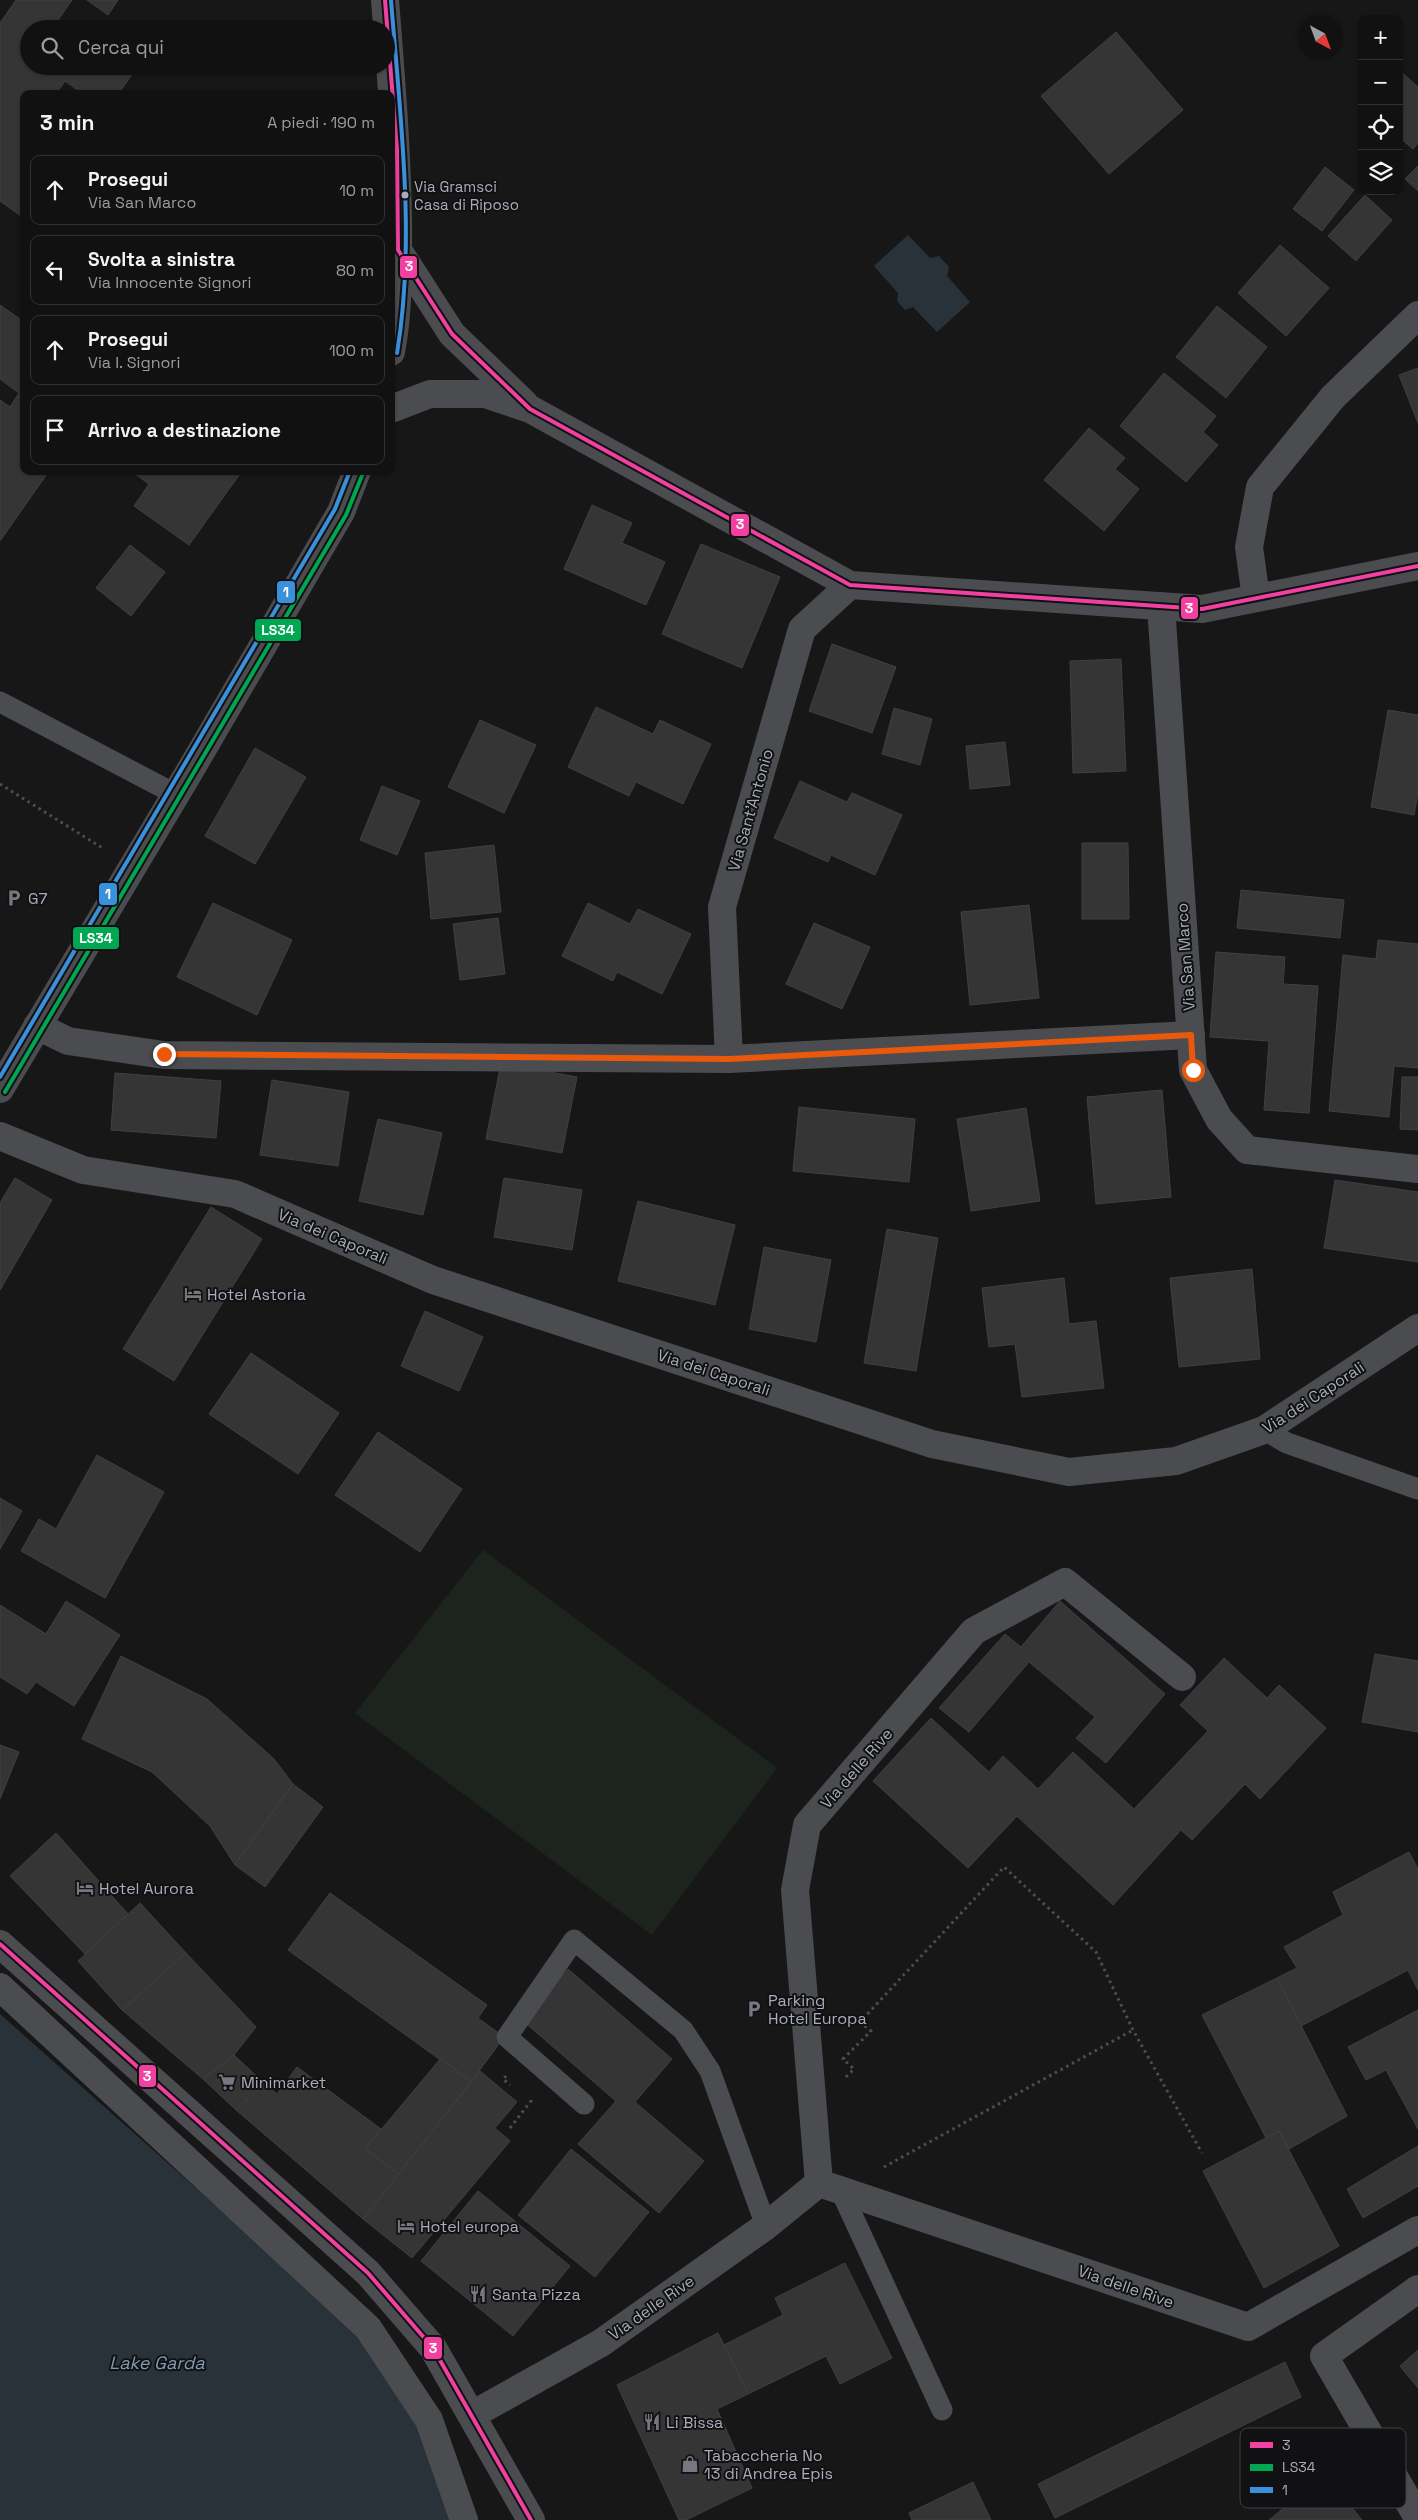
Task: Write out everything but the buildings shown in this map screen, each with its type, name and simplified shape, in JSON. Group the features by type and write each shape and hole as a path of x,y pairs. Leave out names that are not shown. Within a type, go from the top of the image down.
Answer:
{"street":[{"path":"385,0 387,20"},
{"path":"391,75 392,90"},
{"path":"395,125 398,250 395,332"},
{"path":"398,250 452,334 530,410"},
{"path":"1256,598 1249,547 1260,487 1333,397 1418,315"},
{"path":"395,407 430,394 485,394 530,410 850,585 1202,609 1418,566"},
{"path":"0,1089 340,512 355,475"},
{"name":"Via Sant'Antonio","path":"729,1059 722,907 802,629 850,585"},
{"name":"Via San Marco","path":"1161,606 1193,1070 1219,1120 1247,1150 1418,1169"},
{"path":"37,1026 68,1041 164,1054 729,1059 1191,1035"},
{"name":"Via dei Caporali","path":"0,1136 83,1170 235,1194 433,1280 932,1444 1069,1472 1176,1461 1264,1430 1418,1328"},
{"name":"Via delle Rive","path":"830,2187 813,2109 794,1890 807,1826 974,1631 1065,1582 1182,1678"},
{"path":"0,1944 368,2273 433,2348 531,2520"},
{"path":"0,1987 368,2328 429,2420 464,2520"},
{"name":"Via delle Rive","path":"472,2415 600,2343 766,2226 830,2187 1248,2327 1418,2230"},
{"path":"1366,2428 1324,2356 1418,2289"},
{"path":"1406,2497 1418,2518"}],"lane":[{"path":"0,702 175,794"},
{"path":"1264,1430 1286,1443 1418,1489"},
{"path":"584,2104 507,2037 574,1940 683,2030 710,2071 766,2226"},
{"path":"830,2187 942,2410"}],"path":[{"path":"0,784 132,867"},
{"path":"813,2109 854,2069 843,2059 871,2030 860,2022 1004,1867 1096,1952 1133,2030 1202,2153"},
{"path":"830,2187 1133,2030"},
{"path":"510,2128 531,2101"}],"shaded area":[{"path":"483,1550 777,1768 652,1935 355,1713"}],"water":[{"path":"908,235 930,258 939,256 949,267 947,276 970,302 937,332 913,307 905,310 897,301 898,293 874,266"},
{"name":"Lake Garda","path":"0,2014 359,2333 419,2417 454,2520 0,2520"}],"transit line":[{"name":"3","path":"385,0 387,20"},
{"name":"1","path":"391,0 393,20"},
{"name":"1","path":"395,48 402,132 406,222 403,310 397,353"},
{"name":"3","path":"391,75 392,90"},
{"name":"3","path":"395,125 398,250 452,334 530,409 850,585 1202,609 1418,566"},
{"name":"1","path":"0,1077 335,509 348,475"},
{"name":"LS34","path":"5,1092 346,515 362,475"},
{"name":"3","path":"0,1944 368,2273 433,2348 531,2520"}],"place":[{"name":"Via Gramsci Casa di Riposo","path":"405,195"},
{"name":"G7","path":"14,898"},
{"name":"Hotel Astoria","path":"193,1294"},
{"name":"Hotel Aurora","path":"85,1888"},
{"name":"Parking Hotel Europa","path":"754,2009"},
{"name":"Minimarket","path":"227,2082"},
{"name":"Hotel europa","path":"406,2226"},
{"name":"Santa Pizza","path":"478,2294"},
{"name":"Li Bissa","path":"652,2422"},
{"name":"Tabaccheria No 13 di Andrea Epis","path":"690,2464"}],"route":[{"path":"164,1054 729,1059 1191,1035 1193,1070"}]}
